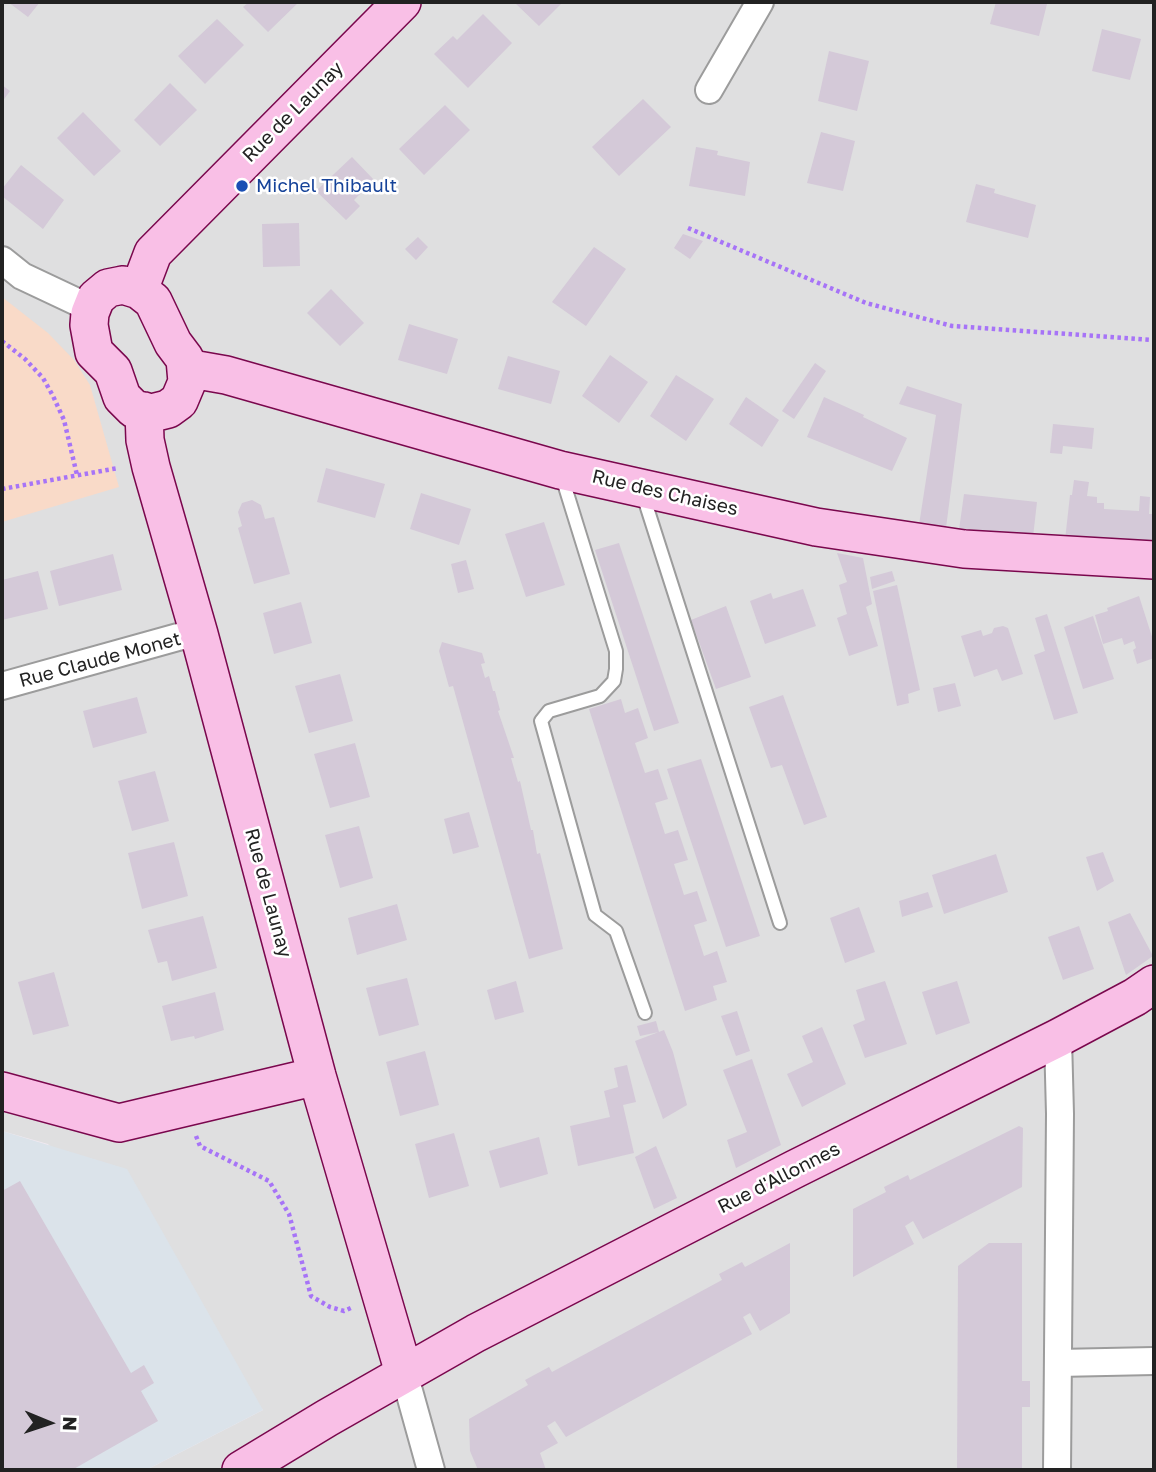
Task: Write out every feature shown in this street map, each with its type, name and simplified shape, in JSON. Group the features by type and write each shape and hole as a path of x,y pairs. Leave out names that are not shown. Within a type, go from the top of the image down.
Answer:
{"street":[{"name":"Rue de Launay","path":"139,290 153,253 402,2"},
{"path":"709,90 760,2"},
{"path":"2,260 22,276 92,309"},
{"path":"123,285 139,290 153,301 173,343 185,359 186,368 187,382 178,401 168,409 152,412 134,409 122,397 113,371 94,352 89,325 96,298 108,288 123,285"},
{"name":"Rue des Chaises","path":"186,368 226,375 560,470 816,527 964,549 1154,560"},
{"name":"Rue de Launay","path":"144,411 148,453 317,1076 404,1373"},
{"name":"Rue Claude Monet","path":"2,686 178,637 199,634"},
{"name":"Rue d'Allonnes","path":"241,1470 476,1333 1058,1038 1154,984"},
{"path":"1058,1038 1058,1470"},
{"path":"2,1091 119,1123 317,1076"},
{"path":"1058,1363 1154,1361"},
{"path":"404,1373 431,1470"}],"lane":[{"path":"560,470 616,651 616,669 614,681 600,695 549,711 541,721 595,915 616,931 645,1013"},
{"path":"641,488 780,923"}],"path":[{"path":"688,228 866,303 953,326 1154,340"},
{"path":"2,341 43,378 64,420 77,475"},
{"path":"2,489 115,469"},
{"path":"186,1107 200,1146 268,1181 289,1213 311,1296 330,1307 344,1311 380,1298"}],"shaded area":[{"path":"2,2 1154,2 1154,1470 146,1470 263,1410 48,1144 2,1131"},
{"path":"2,297 48,333 74,360 90,385 119,487 2,522"},
{"path":"2,1131 127,1169 263,1410 146,1470 2,1470"}],"building":[{"path":"8,2 40,2 28,17"},
{"path":"249,2 299,2 268,32 243,7"},
{"path":"514,2 563,2 539,26"},
{"path":"996,2 1047,4 1039,36 990,24"},
{"path":"483,14 512,43 468,88 434,54 453,36 457,40"},
{"path":"217,19 244,45 205,84 178,56"},
{"path":"1102,29 1141,39 1130,80 1092,71"},
{"path":"829,51 869,61 857,111 818,101"},
{"path":"170,83 197,110 160,146 134,120"},
{"path":"2,85 10,91 2,102"},
{"path":"643,99 671,127 619,176 592,147"},
{"path":"445,105 470,130 424,175 399,149"},
{"path":"83,112 121,151 94,176 57,138"},
{"path":"821,132 855,141 843,191 807,183"},
{"path":"696,147 750,162 745,196 689,186"},
{"path":"352,157 374,180 354,200 360,206 346,220 316,191"},
{"path":"21,165 64,200 43,229 2,196 2,189"},
{"path":"976,184 995,189 994,193 1036,205 1028,238 966,222"},
{"path":"299,223 300,266 263,267 262,224"},
{"path":"683,234 703,241 690,259 674,248"},
{"path":"418,237 428,247 416,260 405,249"},
{"path":"594,247 626,269 586,326 552,302"},
{"path":"331,289 364,323 340,346 307,313"},
{"path":"409,324 458,339 447,374 398,360"},
{"path":"610,355 648,382 619,423 582,396"},
{"path":"508,356 560,371 551,404 498,389"},
{"path":"815,363 826,371 794,419 782,411"},
{"path":"676,375 714,399 686,441 650,416"},
{"path":"907,386 962,404 946,528 919,525 936,415 899,404"},
{"path":"746,397 779,420 762,447 729,424"},
{"path":"824,397 907,438 892,471 807,437"},
{"path":"1053,424 1094,428 1092,449 1063,446 1062,454 1050,453"},
{"path":"326,468 385,484 375,518 317,502"},
{"path":"1074,480 1089,482 1087,496 1097,497 1097,503 1104,503 1104,509 1139,511 1140,496 1150,497 1149,514 1154,514 1154,544 1065,540"},
{"path":"421,493 471,509 459,545 410,529"},
{"path":"964,494 1037,502 1033,537 959,530"},
{"path":"252,500 261,505 265,519 274,517 290,574 254,584 238,528 242,526 238,512 242,503"},
{"path":"544,522 565,585 526,597 505,534"},
{"path":"619,543 679,723 654,731 595,550"},
{"path":"837,553 863,558 872,604 866,607 878,646 849,656 837,618 847,614 839,585 847,582"},
{"path":"113,554 122,590 59,606 50,571"},
{"path":"466,560 474,589 458,593 451,564"},
{"path":"38,571 48,609 2,620 2,580"},
{"path":"892,571 895,581 872,589 870,577"},
{"path":"897,585 920,690 908,694 909,703 897,706 873,591"},
{"path":"803,589 816,626 765,644 750,601 771,593 773,599"},
{"path":"1139,596 1154,643 1154,658 1137,664 1133,650 1136,648 1134,641 1124,645 1122,638 1103,644 1095,615"},
{"path":"301,602 312,643 274,654 263,613"},
{"path":"726,606 751,677 716,689 691,620"},
{"path":"1047,614 1078,713 1054,720 1034,655 1045,651 1035,618"},
{"path":"1093,616 1114,679 1083,689 1064,627"},
{"path":"994,628 1008,628 1023,674 1002,681 997,669 974,677 961,636 981,630 983,636 992,633"},
{"path":"442,642 482,653 485,663 481,664 485,678 489,676 495,691 500,710 498,711 533,830 537,854 540,853 563,949 529,959 453,686 449,687 439,651"},
{"path":"340,674 353,721 309,733 295,686"},
{"path":"955,683 961,706 938,712 933,688"},
{"path":"783,695 827,817 804,825 782,765 771,768 749,707"},
{"path":"137,697 147,733 93,748 83,711"},
{"path":"621,699 625,713 638,708 648,738 635,743 645,773 658,769 668,799 655,803 665,834 678,830 688,860 674,864 684,895 697,891 707,921 694,925 704,956 717,951 727,982 713,986 717,1000 685,1011 589,709"},
{"path":"355,743 370,797 330,808 314,754"},
{"path":"701,759 760,936 726,947 667,769"},
{"path":"155,771 169,821 132,831 118,781"},
{"path":"469,812 479,847 453,854 444,819"},
{"path":"359,826 373,878 340,888 325,835"},
{"path":"174,842 188,896 142,909 128,853"},
{"path":"1103,852 1114,881 1097,891 1086,857"},
{"path":"996,854 1008,892 944,914 932,875"},
{"path":"928,892 933,907 902,917 899,901"},
{"path":"397,904 407,940 357,955 348,918"},
{"path":"859,907 875,952 845,963 830,918"},
{"path":"1130,913 1153,956 1126,975 1108,922"},
{"path":"203,916 217,968 172,981 167,961 158,963 148,930"},
{"path":"1079,926 1094,969 1063,980 1048,937"},
{"path":"54,972 69,1026 33,1035 18,982"},
{"path":"407,978 419,1025 379,1036 366,988"},
{"path":"516,981 524,1012 495,1020 487,990"},
{"path":"885,981 907,1044 865,1058 853,1025 865,1020 856,990"},
{"path":"957,981 970,1023 936,1035 922,992"},
{"path":"215,992 224,1030 195,1039 194,1036 171,1041 162,1006"},
{"path":"737,1011 750,1051 736,1056 721,1016"},
{"path":"656,1021 659,1032 640,1036 637,1026"},
{"path":"822,1027 846,1084 802,1107 787,1074 813,1062 802,1036"},
{"path":"664,1030 673,1052 687,1105 663,1119 635,1041"},
{"path":"425,1051 439,1105 400,1116 386,1062"},
{"path":"752,1059 781,1145 736,1168 727,1140 747,1132 723,1070"},
{"path":"627,1065 636,1102 623,1105 634,1153 578,1166 570,1126 610,1117 604,1091 618,1087 614,1068"},
{"path":"1019,1126 1023,1128 1022,1187 923,1239 913,1221 905,1226 914,1244 853,1277 853,1209 886,1192 884,1187 908,1175 910,1180"},
{"path":"454,1133 469,1186 429,1198 415,1144"},
{"path":"539,1137 548,1174 500,1188 489,1151"},
{"path":"656,1146 677,1198 654,1209 635,1157"},
{"path":"20,1181 131,1373 144,1365 154,1383 141,1391 158,1421 72,1470 2,1470 2,1191"},
{"path":"790,1243 790,1313 760,1331 750,1313 743,1317 752,1334 566,1437 555,1421 547,1426 558,1443 540,1453 546,1470 478,1470 470,1451 469,1419 528,1385 525,1380 549,1367 552,1372 722,1280 719,1274 742,1262 745,1267"},
{"path":"989,1243 1022,1243 1022,1381 1030,1381 1030,1407 1022,1407 1022,1470 957,1470 958,1266"}],"place":[{"name":"Michel Thibault","path":"242,186"}]}
